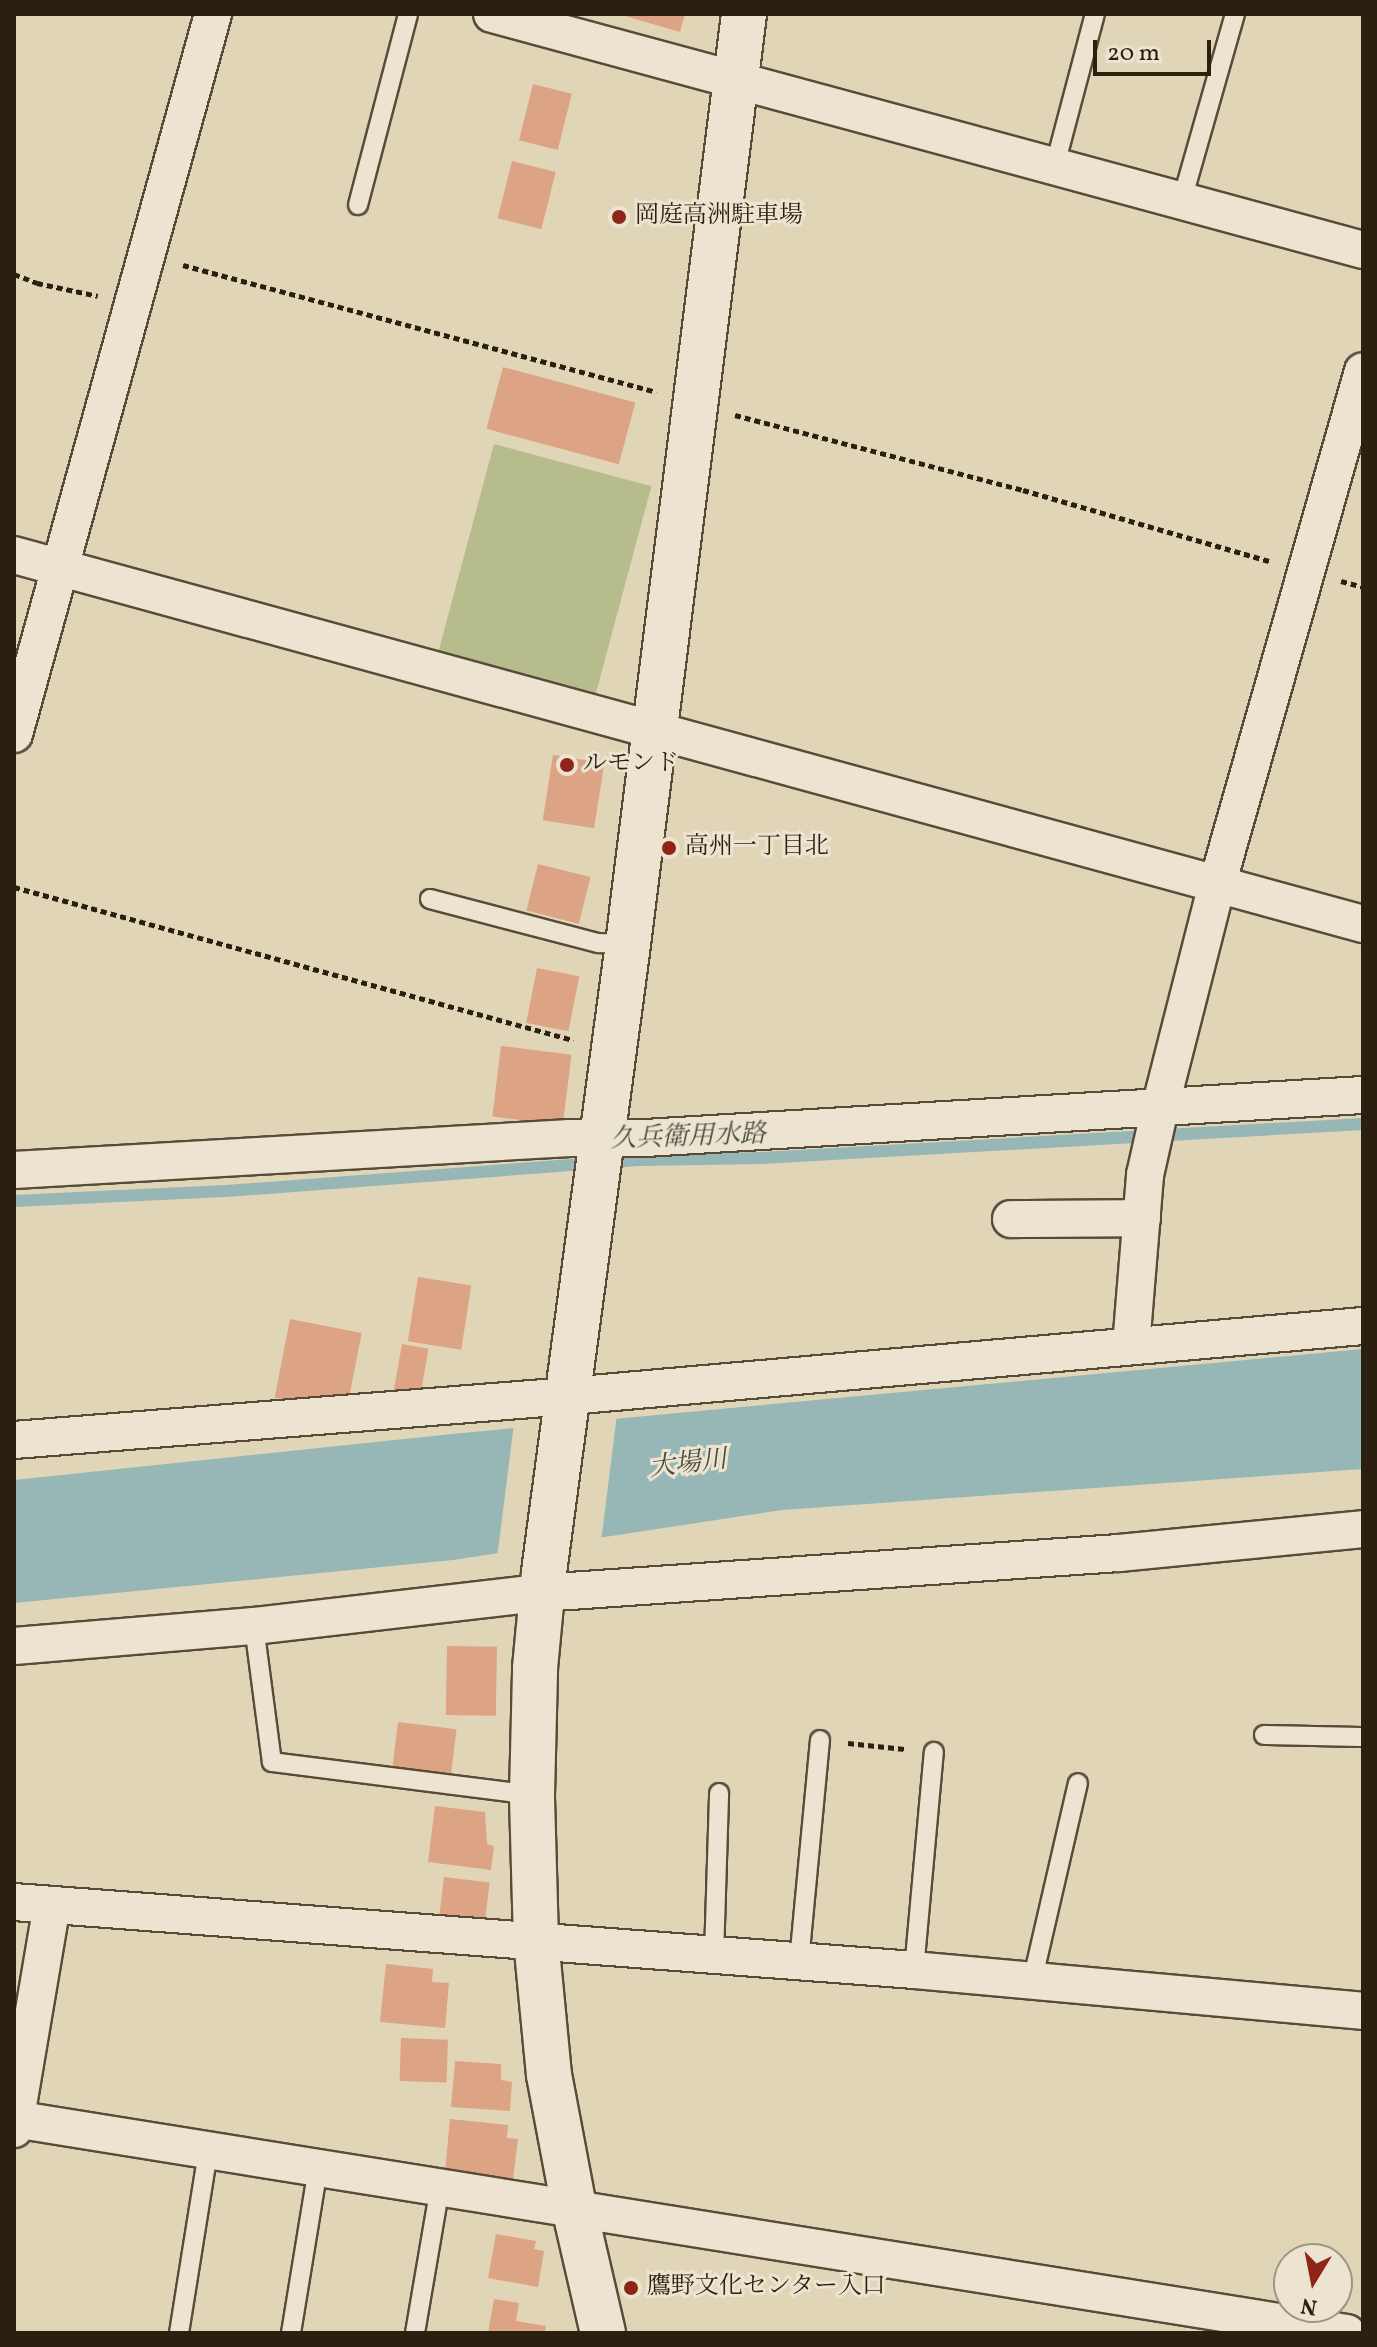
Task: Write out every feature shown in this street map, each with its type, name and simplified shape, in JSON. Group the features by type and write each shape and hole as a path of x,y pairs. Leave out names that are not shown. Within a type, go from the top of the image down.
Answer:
{"street":[{"path":"14,734 213,14"},
{"path":"492,14 1363,250"},
{"path":"603,2333 574,2207 549,2075 536,1941 532,1795 543,1583 628,944 744,14"},
{"path":"1131,1346 1145,1175 1161,1104 1217,885 1309,572 1363,371"},
{"path":"14,555 1363,924"},
{"path":"14,1170 601,1137 645,1138 1161,1104 1363,1095"},
{"path":"1011,1219 1142,1218"},
{"path":"14,1440 567,1406 1131,1346 1363,1326"},
{"path":"15,1649 254,1626 543,1583 1119,1553 1363,1529"},
{"path":"14,1902 914,1970 1363,2011"},
{"path":"52,1905 15,2122 574,2207 1347,2333"}],"lane":[{"path":"358,205 408,14"},
{"path":"1055,165 1095,14"},
{"path":"1182,200 1235,14"},
{"path":"430,899 598,943 628,944"},
{"path":"254,1626 272,1762 532,1795"},
{"path":"1264,1735 1363,1737"},
{"path":"799,1962 820,1740"},
{"path":"914,1970 934,1752"},
{"path":"1032,1982 1078,1783"},
{"path":"714,1956 719,1793"},
{"path":"179,2333 208,2152"},
{"path":"291,2333 318,2169"},
{"path":"415,2333 440,2187"}],"path":[{"path":"145,255 669,395"},
{"path":"14,274 37,283 113,299"},
{"path":"727,413 1023,490 1363,587"},
{"path":"14,887 587,1044"},
{"path":"820,1740 934,1752"}],"green space":[{"path":"494,444 651,486 596,695 438,653"}],"water":[{"name":"大場川","path":"1363,1349 1363,1469 782,1510 453,1560 14,1603 14,1480 452,1434"}],"pier":[{"path":"617,1414 601,1542 497,1558 514,1424"}],"building":[{"path":"618,14 685,14 680,32"},
{"path":"533,84 572,94 558,150 519,140"},
{"path":"512,161 556,172 541,229 498,218"},
{"path":"503,367 635,402 619,464 486,429"},
{"path":"553,755 604,763 594,828 543,820"},
{"path":"538,864 590,877 579,924 526,911"},
{"path":"537,968 579,976 569,1031 526,1023"},
{"path":"501,1046 571,1055 563,1125 492,1116"},
{"path":"418,1277 471,1285 461,1350 408,1341"},
{"path":"290,1319 362,1333 346,1411 275,1398"},
{"path":"402,1344 429,1349 419,1403 392,1398"},
{"path":"447,1646 497,1647 496,1716 446,1715"},
{"path":"398,1722 457,1729 450,1779 392,1772"},
{"path":"435,1806 485,1812 487,1844 494,1846 491,1870 428,1862"},
{"path":"444,1877 490,1883 485,1921 439,1916"},
{"path":"386,1964 433,1969 432,1982 449,1983 445,2028 380,2022"},
{"path":"401,2038 448,2040 446,2083 399,2081"},
{"path":"455,2061 501,2064 501,2080 512,2082 510,2111 451,2107"},
{"path":"450,2119 508,2125 507,2138 518,2139 513,2179 445,2172"},
{"path":"496,2234 536,2241 534,2249 544,2251 538,2287 488,2278"},
{"path":"494,2299 519,2303 516,2321 546,2326 545,2333 488,2333"}],"waterway":[{"name":"久兵衛用水路","path":"14,1201 226,1191 641,1160 762,1158 1363,1124"}],"place":[{"name":"岡庭高洲駐車場","path":"619,217"},
{"name":"ルモンド","path":"567,765"},
{"name":"高州一丁目北","path":"669,848"},
{"name":"鷹野文化センター入口","path":"631,2288"}]}
